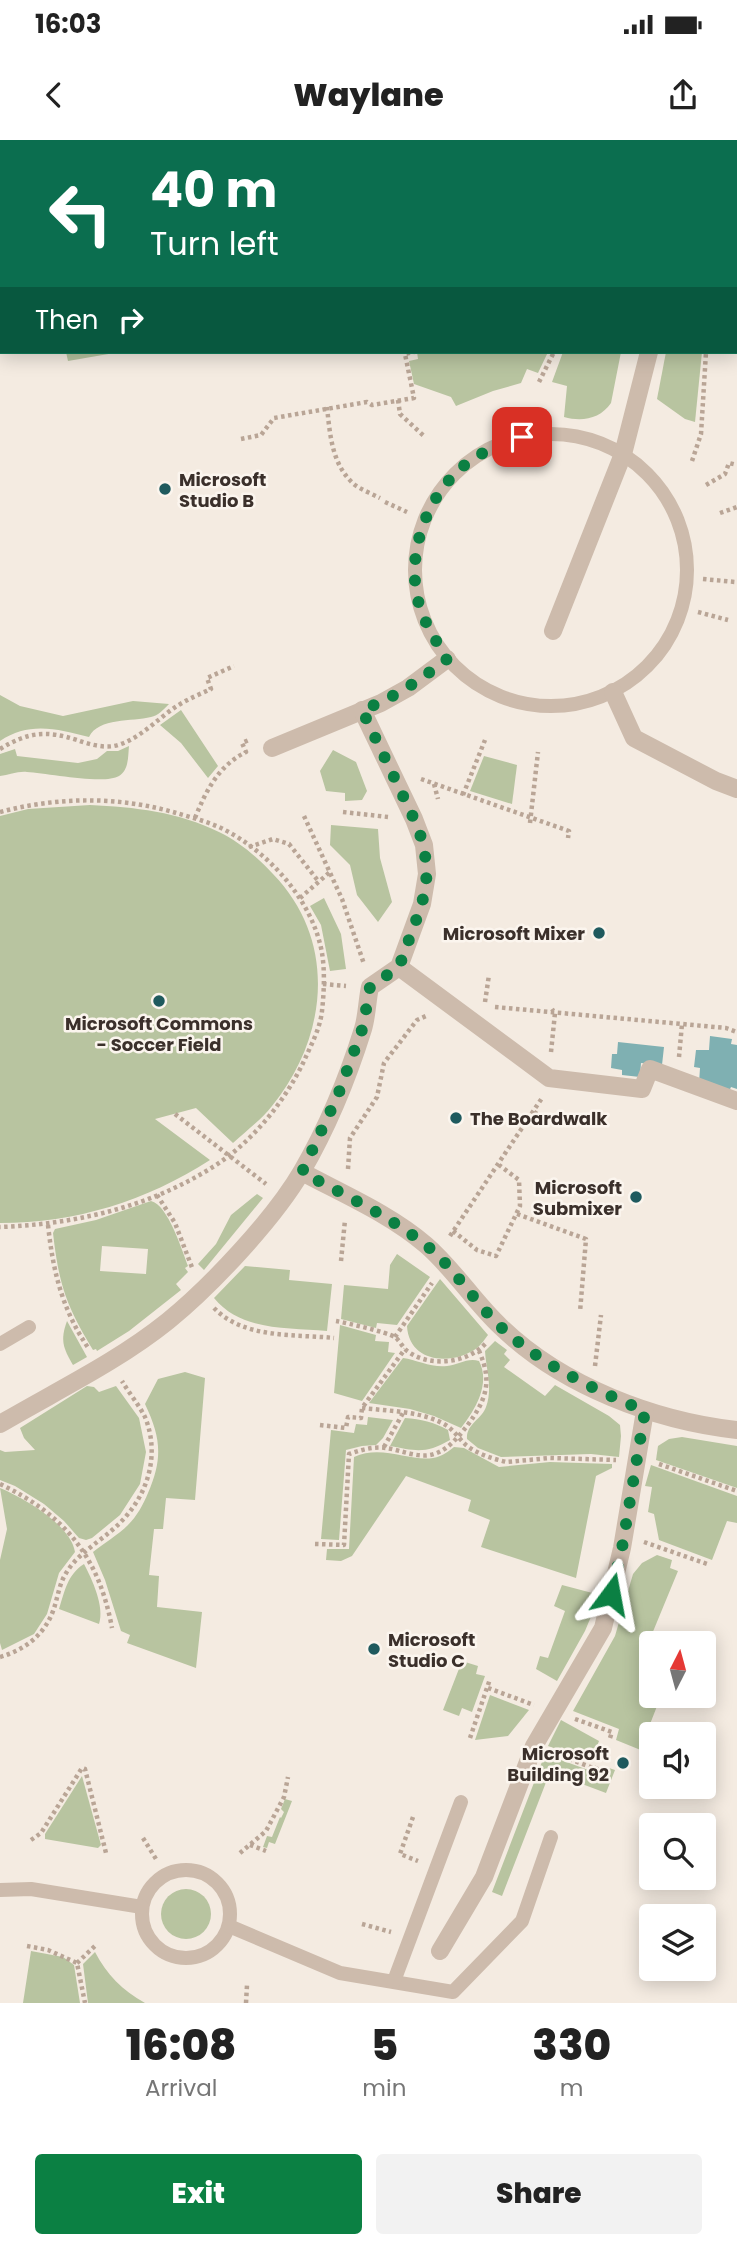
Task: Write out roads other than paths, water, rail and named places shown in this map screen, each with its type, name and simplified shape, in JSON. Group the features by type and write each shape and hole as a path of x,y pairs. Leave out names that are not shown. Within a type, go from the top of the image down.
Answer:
{"street":[{"path":"553,631 623,454 648,354"},
{"path":"272,748 381,703 408,688 447,659"},
{"path":"613,692 634,738 737,789"},
{"path":"0,1424 106,1363 167,1322 202,1289 261,1225 302,1172 338,1095 363,1027 370,987 399,967 422,904 427,874 424,845 414,819 362,710"},
{"path":"399,967 549,1078 642,1088 650,1069 737,1101"},
{"path":"302,1172 393,1222 424,1243 501,1327 540,1358 593,1388 645,1411 704,1426 737,1430"},
{"path":"440,1951 484,1877 534,1746 603,1628 624,1535 645,1411"}],"lane":[{"path":"557,434 591,440 623,454 651,477 672,507 685,540 688,576 682,612 666,645 643,672 613,692 579,704 542,706 507,699 475,683 447,659 428,630 417,596 415,561 422,527 437,496 460,469 489,449 522,437 557,434"},
{"path":"0,1344 29,1327"},
{"path":"394,1981 461,1802"},
{"path":"229,1926 340,1973 394,1981 449,1997 522,1921 551,1837"},
{"path":"181,1870 209,1876 220,1885 228,1897 231,1911 229,1926 223,1939 212,1950 199,1957 184,1959 156,1948 147,1936 142,1922 142,1907 146,1894 155,1882 167,1874 181,1870"},
{"path":"0,1890 43,1891 142,1907"}],"water":[{"path":"710,1036 732,1039 731,1044 737,1045 737,1089 731,1087 728,1094 699,1083 700,1068 694,1067 696,1050 709,1050"},
{"path":"618,1042 664,1047 662,1065 641,1063 640,1077 622,1075 622,1070 611,1068 612,1054 617,1054"}],"place":[{"name":"Microsoft Studio B","path":"165,489"},
{"name":"Microsoft Mixer","path":"599,933"},
{"name":"Microsoft Commons - Soccer Field","path":"159,1001"},
{"name":"The Boardwalk","path":"456,1118"},
{"name":"Microsoft Submixer","path":"636,1197"},
{"name":"Microsoft Studio C","path":"374,1649"},
{"name":"Microsoft Building 92","path":"623,1763"}]}
